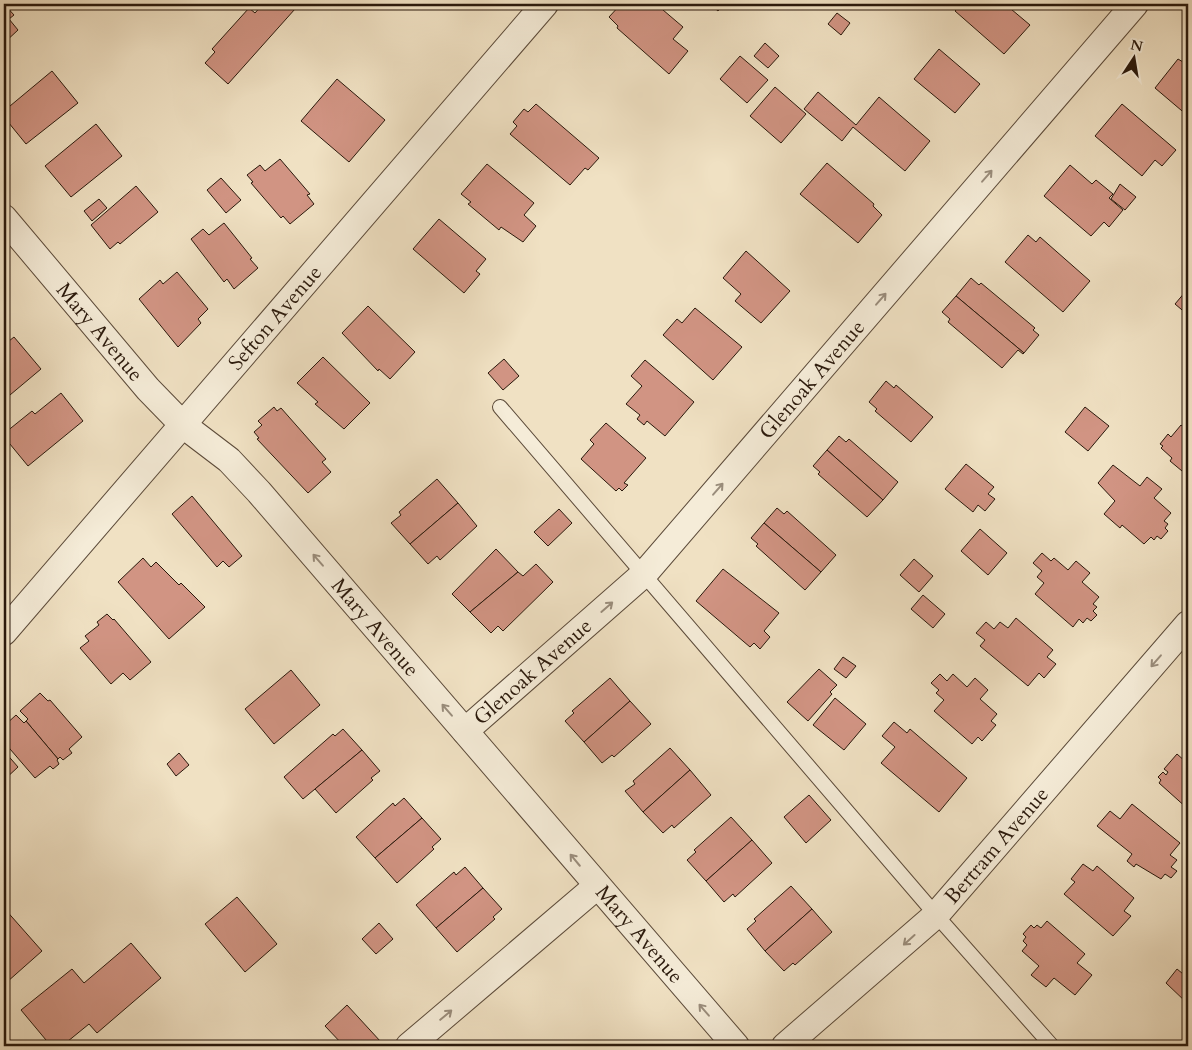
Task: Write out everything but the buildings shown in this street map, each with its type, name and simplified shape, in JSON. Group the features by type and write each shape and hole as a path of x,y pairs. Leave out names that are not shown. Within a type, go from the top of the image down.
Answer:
{"street":[{"name":"Sefton Avenue","path":"4,632 545,4"},
{"name":"Glenoak Avenue","path":"465,731 645,574 1135,4"},
{"name":"Mary Avenue","path":"4,218 148,389 183,425 229,460 259,492 596,886 736,1046"},
{"name":"Bertram Avenue","path":"785,1046 936,915 1188,624"},
{"path":"409,1046 596,886"}],"lane":[{"path":"500,407 936,915 1052,1046"}]}
